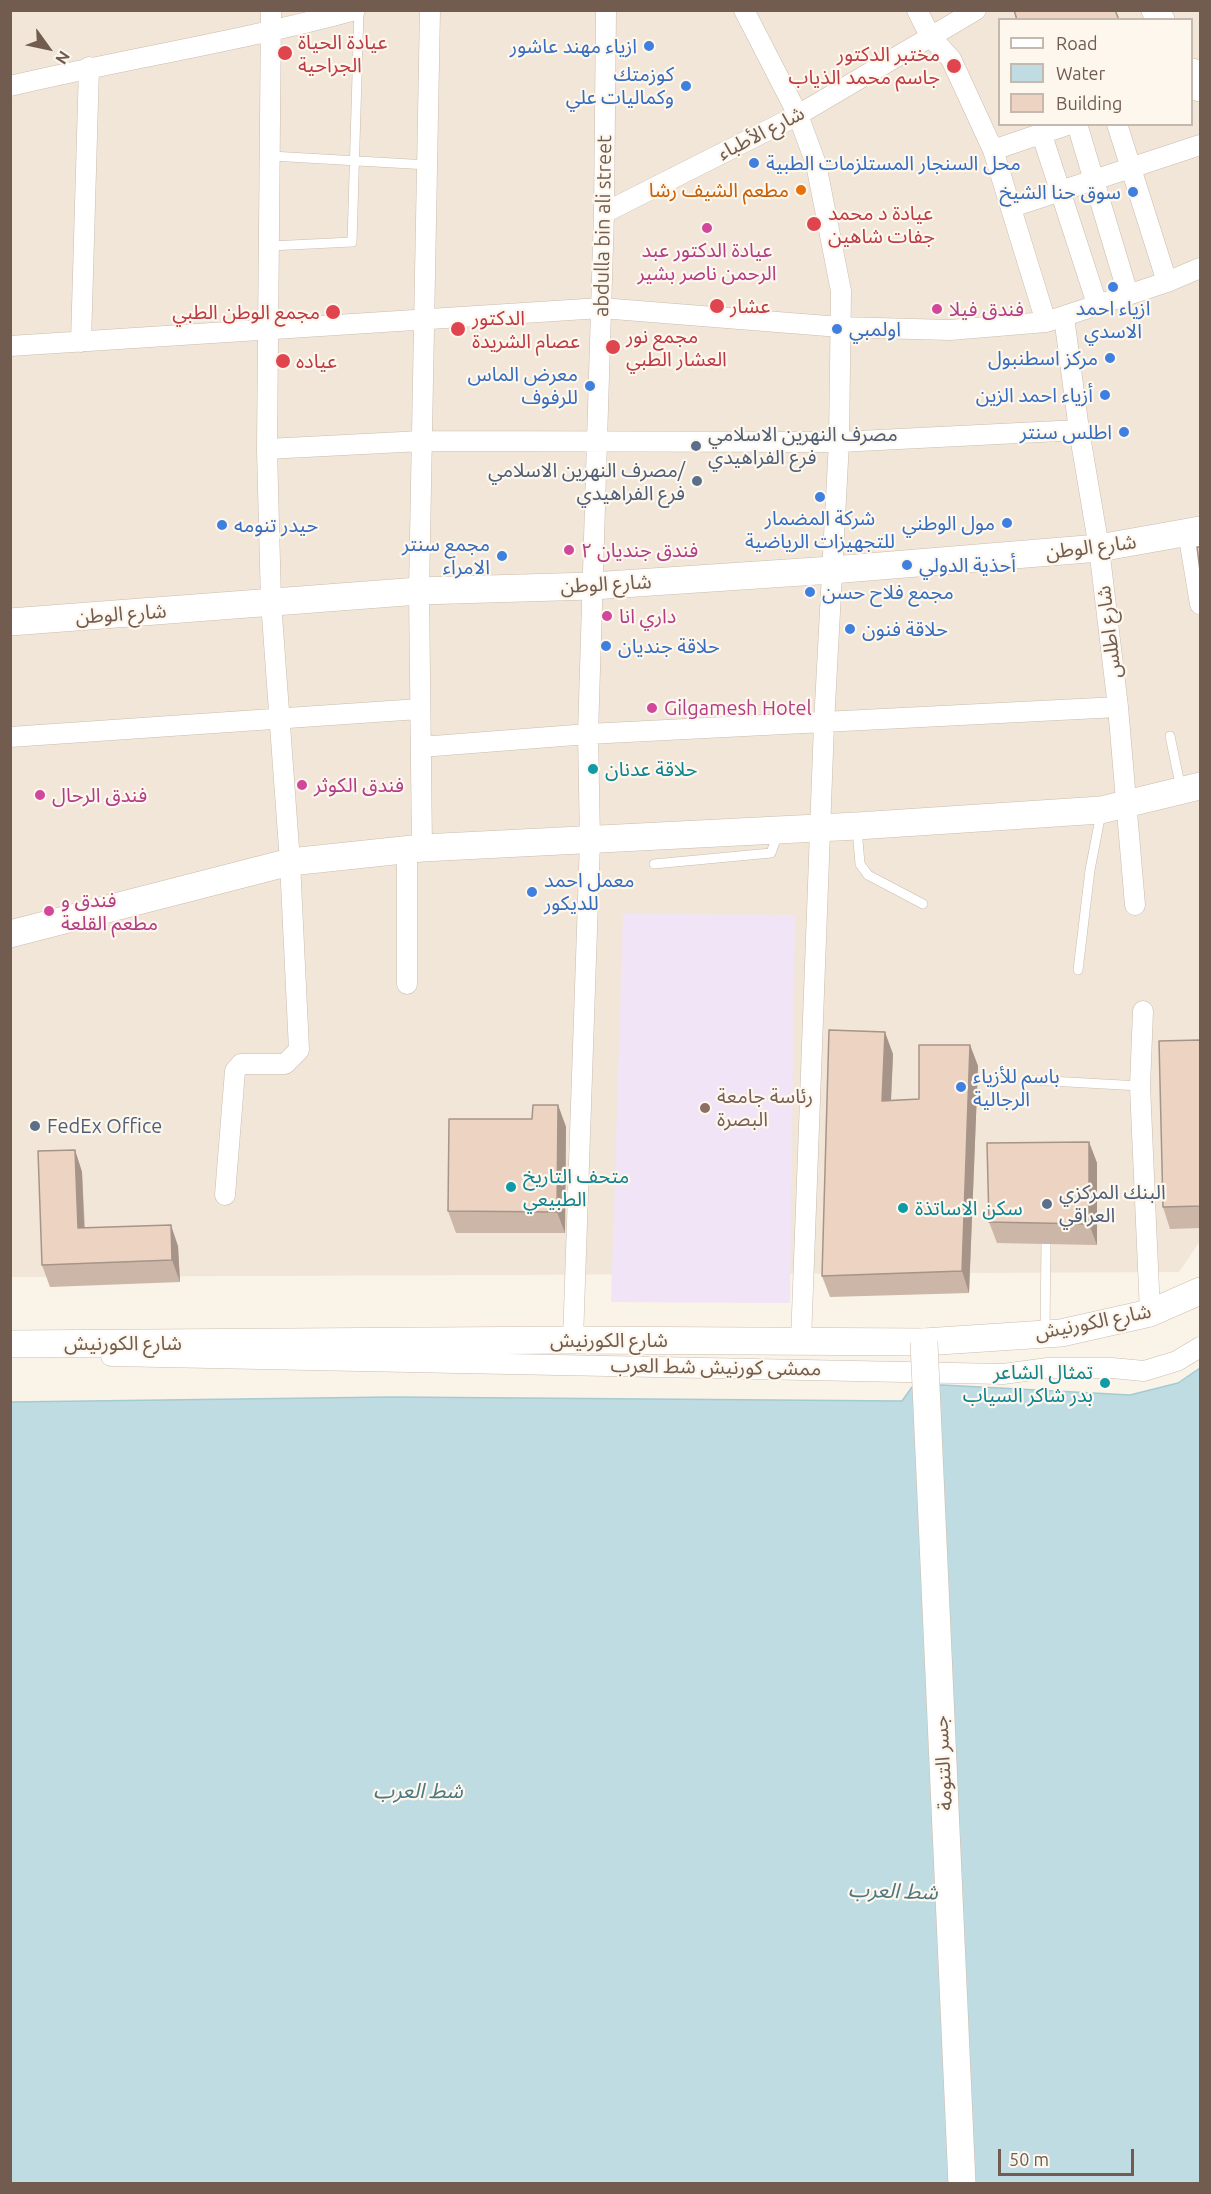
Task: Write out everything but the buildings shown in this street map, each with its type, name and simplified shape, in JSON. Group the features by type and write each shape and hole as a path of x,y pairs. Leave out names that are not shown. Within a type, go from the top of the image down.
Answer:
{"main road":[{"name":"شارع الوطن","path":"10,622 419,591 592,586 832,570 1099,548 1194,531"},
{"path":"10,934 290,862 415,848 779,831 1113,808 1191,789"},
{"name":"شارع الكورنيش","path":"11,1344 573,1340 924,1342 1044,1334 1150,1313 1200,1291"},
{"name":"جسر التنومة","path":"924,1342 962,2184"}],"street":[{"path":"225,1195 235,1071 241,1064 285,1064 292,1060 299,1050 290,862 271,602 267,449 273,32 271,10"},
{"path":"10,86 89,67 273,32 357,10"},
{"path":"407,984 421,747 419,591 430,10"},
{"name":"abdulla bin ali street","path":"573,1340 590,841 588,734 604,213 606,10"},
{"path":"744,10 798,115 816,164 841,291 839,442 824,724 801,1341"},
{"name":"شارع اطلس","path":"917,10 930,36 951,59 993,150 1055,320 1079,430 1099,548 1118,707 1113,808 1135,905"},
{"name":"شارع الأطباء","path":"604,213 798,115 976,10"},
{"path":"81,342 89,67"},
{"path":"993,150 1065,126"},
{"path":"1078,126 1128,294"},
{"path":"1118,126 1167,282"},
{"path":"1042,135 1097,304"},
{"path":"1012,207 1200,144"},
{"path":"10,345 601,308 840,327 950,330 1055,320 1167,282 1200,268"},
{"path":"267,449 422,441 839,442 1079,430"},
{"path":"1194,531 1200,604"},
{"path":"421,747 588,734 824,724 1118,707"},
{"path":"10,737 419,709"},
{"path":"1143,1011 1140,1086 1150,1313"},
{"path":"10,1325 11,1344"},
{"name":"ممشى كورنيش شط العرب","path":"10,1354 890,1370 964,1375 1003,1374 1048,1368 1112,1368 1144,1371 1178,1361 1200,1347"}],"lane":[{"path":"270,246 352,242 357,10"},
{"path":"271,156 428,165"},
{"path":"1170,736 1191,789"},
{"path":"1078,970 1090,870 1113,808"},
{"path":"857,826 860,864 868,875 923,904"},
{"path":"654,864 771,853 779,831"},
{"path":"1032,1080 1140,1086"},
{"path":"1044,1334 1046,1244"}],"shaded area":[{"path":"10,11 1200,11 1200,1241 1179,1272 11,1277"},
{"name":"رئاسة جامعة البصرة","path":"623,914 795,915 790,1303 611,1302"}],"water":[{"name":"شط العرب","path":"1200,1368 1200,2183 11,2184 11,1402 392,1397 902,1401 912,1387 943,1385 1130,1395 1178,1383"}],"place":[{"name":"ازياء مهند عاشور","path":"649,46"},
{"name":"عيادة الحياة الجراحية","path":"285,53"},
{"name":"مختبر الدكتور جاسم محمد الذياب","path":"954,66"},
{"name":"كوزمتك وكماليات علي","path":"686,86"},
{"name":"محل السنجار المستلزمات الطبية","path":"754,163"},
{"name":"مطعم الشيف رشا","path":"801,190"},
{"name":"سوق حنا الشيخ","path":"1133,192"},
{"name":"عيادة د محمد جفات شاهين","path":"814,224"},
{"name":"عيادة الدكتور عبد الرحمن ناصر بشير","path":"707,228"},
{"name":"ازياء احمد الاسدي","path":"1113,287"},
{"name":"عشار","path":"717,306"},
{"name":"فندق فيلا","path":"937,309"},
{"name":"مجمع الوطن الطبي","path":"333,312"},
{"name":"الدكتور عصام الشريدة","path":"458,329"},
{"name":"اولمبي","path":"837,329"},
{"name":"مجمع نور العشار الطبي","path":"613,347"},
{"name":"مركز اسطنبول","path":"1110,358"},
{"name":"عياده","path":"283,361"},
{"name":"معرض الماس للرفوف","path":"590,386"},
{"name":"أزياء احمد الزين","path":"1105,395"},
{"name":"اطلس سنتر","path":"1124,432"},
{"name":"مصرف النهرين الاسلامي فرع الفراهيدي","path":"696,446"},
{"name":"مصرف النهرين الاسلامي/ فرع الفراهيدي","path":"697,481"},
{"name":"شركة المضمار للتجهيزات الرياضية","path":"820,497"},
{"name":"مول الوطني","path":"1007,523"},
{"name":"حيدر تنومه","path":"222,525"},
{"name":"فندق جنديان ٢","path":"569,550"},
{"name":"مجمع سنتر الامراء","path":"502,556"},
{"name":"أحذية الدولي","path":"907,565"},
{"name":"مجمع فلاح حسن","path":"810,592"},
{"name":"داري انا","path":"607,616"},
{"name":"حلاقة فنون","path":"850,629"},
{"name":"حلاقة جنديان","path":"606,646"},
{"name":"Gilgamesh Hotel","path":"652,708"},
{"name":"حلاقة عدنان","path":"593,769"},
{"name":"فندق الكوثر","path":"302,785"},
{"name":"فندق الرحال","path":"40,795"},
{"name":"معمل احمد للديكور","path":"532,892"},
{"name":"فندق و مطعم القلعة","path":"49,911"},
{"name":"باسم للأزياء الرجالية","path":"961,1087"},
{"name":"رئاسة جامعة البصرة","path":"705,1108"},
{"name":"FedEx Office","path":"35,1126"},
{"name":"متحف التاريخ الطبيعي","path":"511,1187"},
{"name":"البنك المركزي العراقي","path":"1047,1204"},
{"name":"سكن الاساتذة","path":"903,1208"},
{"name":"تمثال الشاعر بدر شاكر السياب","path":"1105,1383"}]}
